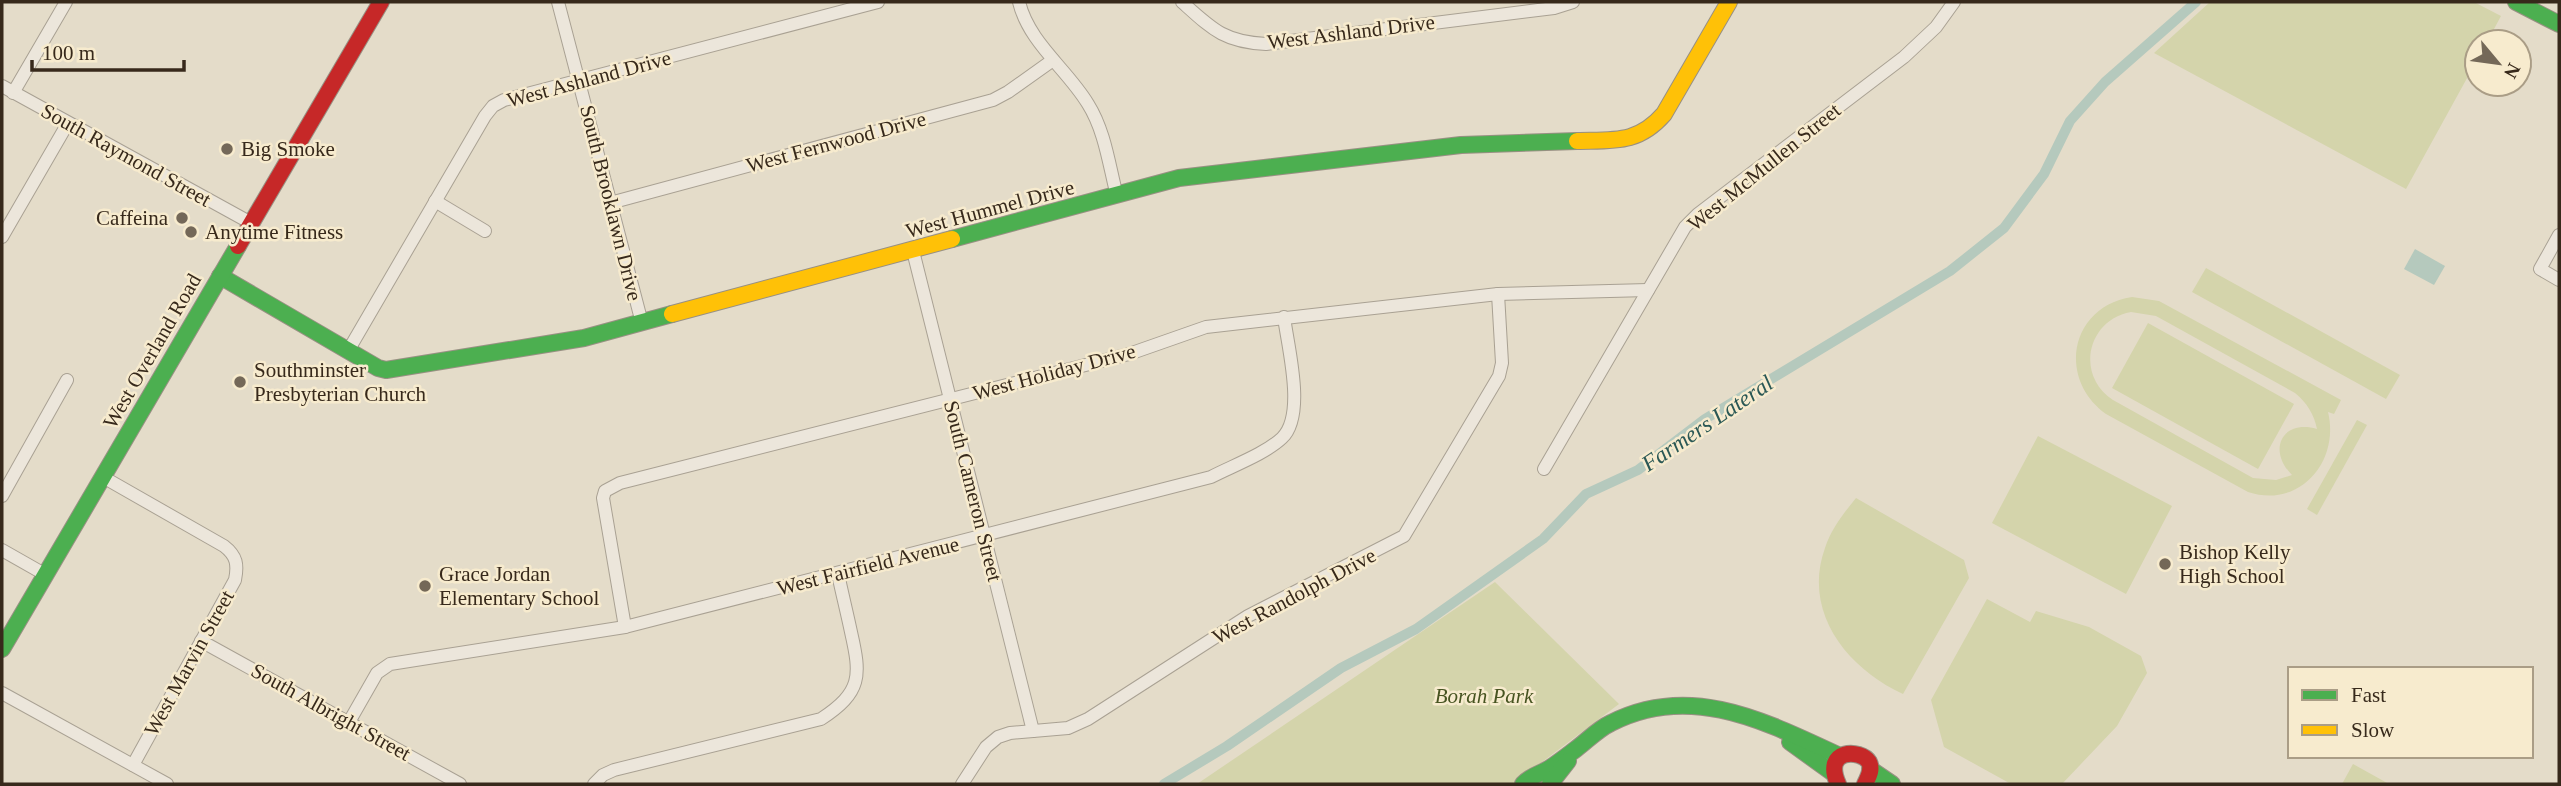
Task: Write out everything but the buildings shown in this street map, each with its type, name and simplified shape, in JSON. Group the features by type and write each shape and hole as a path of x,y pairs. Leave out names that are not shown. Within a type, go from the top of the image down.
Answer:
{"street":[{"path":"8,89 66,2"},
{"name":"West Overland Road","path":"2,649 381,2"},
{"name":"South Brooklawn Drive","path":"558,2 642,323"},
{"name":"West Ashland Drive","path":"348,351 493,106 503,100 878,2"},
{"path":"1019,2 1025,21 1072,81 1093,114 1101,131 1117,196"},
{"name":"West Ashland Drive","path":"1182,2 1206,24 1226,37 1245,43 1266,44 1554,8 1573,2"},
{"name":"West Hummel Drive","path":"220,276 378,368 386,370 584,338 1179,178 1461,145 1628,139 1653,127 1664,114 1730,2"},
{"name":"West McMullen Street","path":"1544,469 1685,227 1698,214 1904,57 1936,27 1954,2"},
{"path":"2516,2 2559,23"},
{"name":"West Fernwood Drive","path":"610,203 993,100 1053,60"},
{"name":"South Raymond Street","path":"8,89 251,223"},
{"path":"2,237 68,123"},
{"path":"435,201 485,231"},
{"path":"2559,235 2540,270 2559,280"},
{"name":"South Cameron Street","path":"913,251 1033,731"},
{"name":"West Holiday Drive","path":"625,626 604,507 605,491 610,487 1129,354 1206,327 1498,294 1648,290"},
{"name":"West Randolph Drive","path":"965,779 986,747 998,737 1010,733 1068,728 1088,719 1248,616 1404,536 1499,376 1502,363 1498,294"},
{"name":"West Fairfield Avenue","path":"349,722 377,673 390,664 625,626 1197,482 1259,452 1282,438 1290,429 1296,407 1284,317"},
{"path":"2,496 68,380"},
{"name":"West Marvin Street","path":"103,477 224,546 236,558 235,580 133,765"},
{"path":"2,550 46,575"},
{"path":"594,784 603,775 614,771 821,719 838,708 851,694 857,678 858,663 838,574"},
{"name":"South Albright Street","path":"201,641 460,784"},
{"path":"2,694 167,784"},
{"path":"1523,784 1531,775 1550,768 1610,723 1651,709 1696,704 1744,714 1769,726 1836,781"},
{"path":"1769,726 1778,727 1840,756"},
{"path":"1550,784 1584,743"},
{"path":"1836,781 1836,761 1846,753 1859,754 1868,762 1868,776 1892,784"},
{"path":"965,779 977,784"}],"green space":[{"path":"2210,2 2474,2 2501,16 2495,28 2463,28 2463,85 2406,189 2154,53"},
{"path":"2206,268 2400,375 2386,399 2192,292"},
{"path":"2132,297 2159,301 2341,400 2334,414 2328,412 2328,448 2312,477 2284,494 2248,492 2106,414 2090,399 2080,382 2076,364 2077,345 2084,328 2095,314 2111,303","holes":["2131,312 2156,316 2295,393 2303,401 2312,414 2317,429 2295,428 2282,439 2280,456 2292,475 2276,480 2253,478 2113,400 2101,389 2090,363 2091,350 2104,326 2116,317"]},
{"path":"2148,323 2294,404 2258,469 2112,388"},
{"path":"2357,420 2367,425 2317,515 2307,509"},
{"path":"2038,436 2172,506 2126,594 1992,523"},
{"path":"1856,498 1964,560 1969,578 1903,694 1864,669 1848,653 1834,635 1825,615 1819,572 1825,548 1838,522"},
{"name":"Borah Park","path":"1495,582 1619,704 1513,784 1197,784"},
{"path":"1987,599 2030,622 2036,611 2089,627 2141,656 2147,673 2117,726 2062,784 2011,784 1944,747 1931,700"},
{"path":"2353,764 2389,784 2342,784"}],"shaded area":[{"path":"2415,249 2445,266 2434,285 2404,269"}],"waterway":[{"name":"Farmers Lateral","path":"1164,784 1227,746 1341,668 1416,629 1543,539 1586,494 1638,470 1705,419 1950,271 2004,228 2044,174 2070,121 2105,82 2196,2"}],"traffic: fast":[{"path":"2516,2 2559,24"},
{"path":"952,239 1179,178 1461,145 1577,141"},
{"path":"2,649 238,246"},
{"path":"220,276 378,368 386,370 584,338 672,314"},
{"path":"1523,784 1553,766 1606,725 1641,711 1670,706 1699,706 1728,711 1784,731 1840,756"},
{"path":"1790,742 1833,773"},
{"path":"1550,784 1568,761"},
{"path":"1870,769 1892,784"}],"traffic: slow":[{"path":"1577,141 1625,138 1645,131 1654,124 1664,114 1729,2"},
{"path":"672,314 952,239"}],"traffic: jam":[{"path":"238,246 381,2"},
{"path":"1838,784 1834,772 1835,764 1839,758 1851,754 1859,755 1869,762 1870,771 1865,784"}],"place":[{"name":"Big Smoke","path":"227,149"},
{"name":"Caffeina","path":"182,218"},
{"name":"Anytime Fitness","path":"191,232"},
{"name":"Southminster Presbyterian Church","path":"240,382"},
{"name":"Bishop Kelly High School","path":"2165,564"},
{"name":"Grace Jordan Elementary School","path":"425,586"}]}
